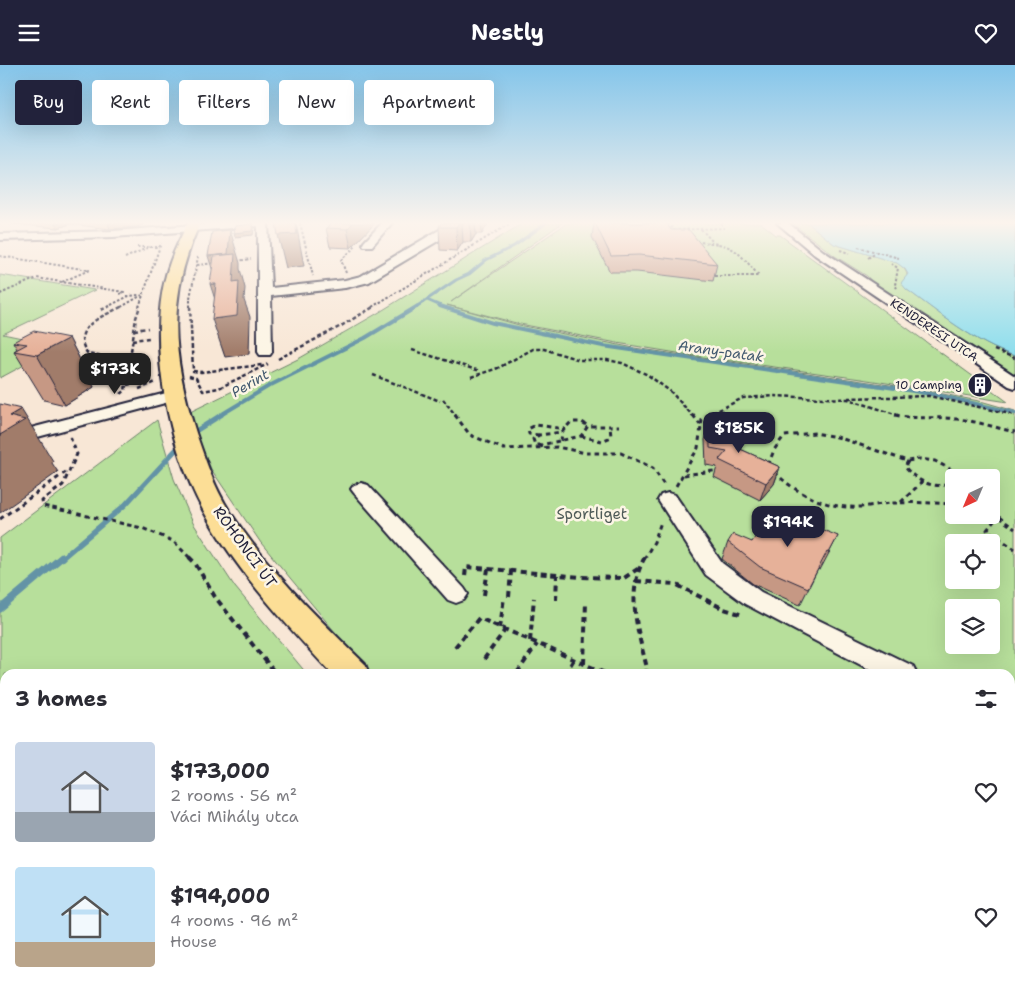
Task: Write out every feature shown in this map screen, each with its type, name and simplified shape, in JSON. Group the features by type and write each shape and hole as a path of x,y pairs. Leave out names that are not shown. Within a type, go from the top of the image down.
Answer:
{"main road":[{"name":"ROHONCI ÚT","path":"177,266 168,302 167,351 176,403 196,469 217,511 253,561 304,623 348,669"}],"street":[{"path":"263,266 265,351"},
{"path":"264,293 346,284 365,279 387,266"},
{"name":"KENDERESI UTCA","path":"839,266 1011,379"},
{"path":"0,442 176,403"},
{"path":"361,489 460,590"},
{"path":"668,500 714,569 753,598 894,669"}],"path":[{"path":"62,282 89,270 66,266"},
{"path":"152,266 142,295 134,330 127,385 152,379"},
{"path":"197,266 190,299 193,371 201,372 267,365"},
{"path":"343,266 347,277"},
{"path":"185,376 196,378 203,391 219,388 340,327 440,266"},
{"path":"704,275 759,276 750,266"},
{"path":"0,294 37,278 124,292 116,296"},
{"path":"120,294 130,296 142,295"},
{"path":"106,361 109,358 88,354 82,346 82,335 87,326 142,295"},
{"path":"101,310 130,296"},
{"path":"134,330 148,328"},
{"path":"132,341 149,338"},
{"path":"471,377 494,371 530,349 544,348 577,360 607,360 641,369 671,390 687,405 701,426"},
{"path":"412,350 480,371"},
{"path":"82,384 130,355"},
{"path":"101,363 106,361 117,363"},
{"path":"373,375 441,400 470,435 504,449 557,447 586,453 621,453 653,468 664,484 668,500"},
{"path":"460,590 466,567 557,575 624,578 638,568 654,542 668,500 684,475 698,447 702,420 709,414 743,398 774,396 848,399 896,415 919,419 938,417 960,419 1015,432"},
{"path":"830,398 929,396 1015,415"},
{"path":"561,441 563,431 571,422 582,422 588,426 619,426"},
{"path":"536,425 563,431 539,435 529,434 528,429 536,425"},
{"path":"581,436 588,426"},
{"path":"539,435 533,439 535,445 541,447 581,436 602,441 611,437 610,426"},
{"path":"68,432 77,454 63,485 42,501 43,506 142,528 173,541 189,557 215,597 272,669"},
{"path":"769,463 774,450 784,436 817,433 856,442 908,461 917,459 931,460 945,465 950,469"},
{"path":"908,461 905,467 910,475 922,482 945,486"},
{"path":"761,463 769,463"},
{"path":"769,463 778,476 798,489 838,506 856,508 881,503 945,504"},
{"path":"684,475 724,468"},
{"path":"0,519 70,469"},
{"path":"900,503 922,482"},
{"path":"1000,518 1015,529"},
{"path":"992,524 987,530 1015,549"},
{"path":"638,568 634,598 647,669"},
{"path":"484,595 488,569"},
{"path":"500,628 510,571"},
{"path":"556,600 557,575"},
{"path":"636,581 675,584 724,609 752,617 777,610"},
{"path":"530,641 534,598"},
{"path":"584,664 586,601"},
{"path":"456,647 479,618 596,669"},
{"path":"484,659 505,630"},
{"path":"520,669 537,644"},
{"path":"568,669 574,659"}],"green space":[{"name":"Sportliget","path":"454,266 501,266 451,302 504,266 822,266 1008,402 617,343 520,324 447,305 519,325 634,348 917,389 984,402 1015,411 1015,669 366,669 261,543 211,469 188,413 300,358"},
{"path":"851,266 901,266 907,274 906,289 972,336 1000,351 1015,356 1015,376 873,283 867,276"},
{"path":"0,275 95,290 3,334 60,346 0,378"},
{"path":"157,420 174,479 193,523 235,587 303,669 0,669 0,538"}],"water":[{"path":"901,266 1015,266 1015,356 1000,351 972,336 906,289 901,283 908,274"}],"building":[{"path":"213,266 234,266 233,282 239,281 237,316 212,319 216,284 210,284"},
{"path":"34,331 69,338 37,355 14,351 27,344 13,342"},
{"path":"0,404 21,409 9,416 25,420 0,435"},
{"path":"710,423 734,426 738,448 780,467 766,483 719,460 727,451 710,448"},
{"path":"773,510 838,536 829,553 827,552 808,588 760,567 728,542 733,534 752,542"}],"waterway":[{"name":"Perint","path":"416,307 479,266"},
{"name":"Arany-patak","path":"427,300 443,307"},
{"name":"Perint","path":"219,416 269,386 365,338 418,306"},
{"name":"Arany-patak","path":"443,307 493,323 603,346 895,388 937,395 1015,413"},
{"name":"Perint","path":"191,434 221,415"},
{"name":"Perint","path":"61,559 125,505 183,442"},
{"name":"Perint","path":"0,609 62,557"}],"place":[{"name":"10 Camping","path":"980,385"}]}
